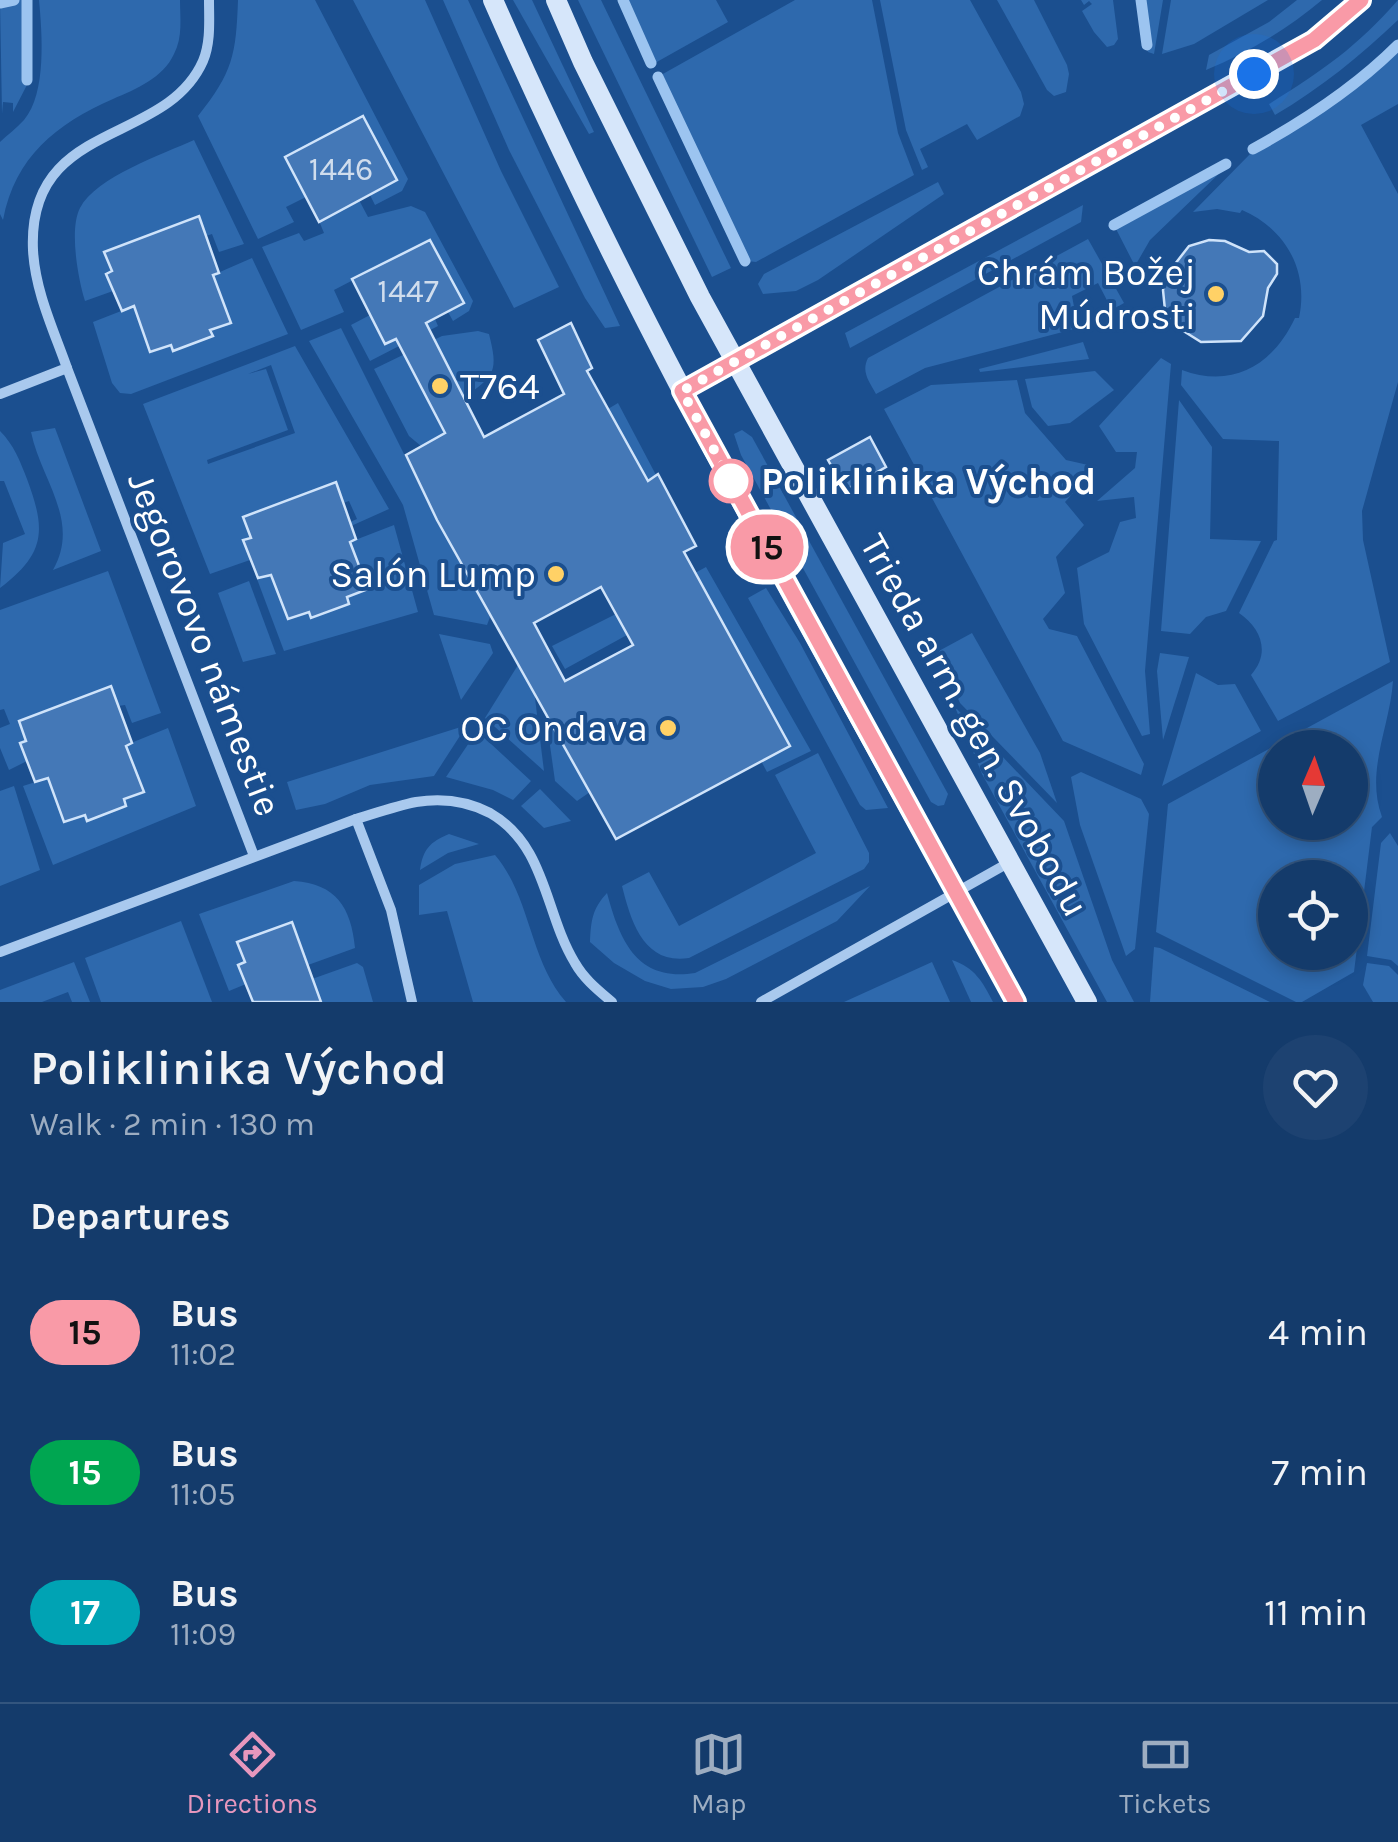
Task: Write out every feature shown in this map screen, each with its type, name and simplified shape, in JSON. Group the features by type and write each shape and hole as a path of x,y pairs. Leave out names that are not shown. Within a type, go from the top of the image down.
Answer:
{"street":[{"name":"Jegorovovo námestie","path":"0,952 254,856 68,368 34,264 34,227 46,188 61,166 84,146 142,118 178,94 194,76 208,41 209,0"},
{"path":"492,0 529,84 682,391 1016,1002"},
{"name":"Trieda arm. gen. Svobodu","path":"556,0 583,62 736,362 1087,1002"},
{"path":"682,391 1314,40 1360,0"},
{"path":"0,394 68,368"},
{"path":"254,856 414,802 454,801 486,811 503,821 531,852 575,963 586,979 612,1002"},
{"path":"356,819 391,910 412,1002"},
{"path":"761,1002 1010,862"}],"shaded area":[{"path":"0,0 24,0 24,81 28,83 13,112 13,103 3,102 2,114"},
{"path":"39,0 180,0 180,34 174,54 156,76 73,120 41,145 17,178 3,220 0,142 24,120 36,95 41,62"},
{"path":"238,0 315,0 408,179 402,191 375,205 370,195 397,180 363,116 285,157 306,197 286,207 294,222 258,239 198,116 226,74 236,35"},
{"path":"353,0 425,0 501,171 559,287 514,308"},
{"path":"443,0 468,0 620,326 605,328 585,298 509,150"},
{"path":"513,0 532,0 594,132 589,134"},
{"path":"578,0 601,0 731,268 712,277"},
{"path":"626,0 716,0 728,22 655,63"},
{"path":"795,0 872,0 898,133 914,175 756,262 747,261 661,75"},
{"path":"880,0 970,0 1021,92 1024,104 1020,116 977,140 967,124 920,149 928,167 922,170 906,130"},
{"path":"997,0 1034,0 1067,65 1066,92 1054,96 1047,90"},
{"path":"1081,0 1113,0 1118,39 1114,45 1107,47 1094,32 1082,11 1092,4 1089,1 1084,5"},
{"path":"1143,0 1163,0 1154,54 1146,46 1149,45"},
{"path":"1171,0 1268,0 1194,44 1162,54"},
{"path":"1297,0 1322,0 1267,40 1206,70 1209,55 1269,22"},
{"path":"1398,0 1398,20 1340,71 1275,115 1269,104 1338,57"},
{"path":"1398,47 1398,104 1361,125 1398,194 1398,382 1362,511 1363,540 1390,662 1278,721 1251,675 1261,658 1261,641 1239,613 1277,540 1279,441 1223,439 1181,385 1182,370 1218,377 1249,369 1263,360 1286,335 1295,318 1299,318 1300,284 1297,268 1282,240 1257,218 1242,210 1193,212 1253,151 1302,124 1350,90"},
{"path":"194,140 244,244 219,252 212,234 206,236 198,216 104,252 112,271 107,274 113,291 85,301 75,241 80,208 100,186 115,177"},
{"path":"1227,166 1150,240 1135,266 1115,227"},
{"path":"938,182 944,194 818,280 796,291 763,294 758,284 764,274"},
{"path":"359,200 368,217 411,206 425,212 473,301 469,311 453,321 448,312 464,303 430,240 334,290 344,312 301,330 262,247 299,233 304,241 324,233 319,221"},
{"path":"1083,205 1081,222 850,348 845,333"},
{"path":"1088,239 1124,303 1112,310 1098,283 1072,296 1078,328 925,368 876,394 866,372 868,358"},
{"path":"252,258 288,334 131,394 120,393 112,383 93,322 134,306 171,345 212,335 213,275"},
{"path":"370,315 386,344 435,319 438,326 370,361 351,325"},
{"path":"341,328 490,617 487,625 434,615 403,505 309,341"},
{"path":"478,331 489,334 493,364 488,377 475,390 464,397 445,361 416,376 434,411 462,449 434,439 421,446 409,436 374,369 442,336"},
{"path":"1083,342 1089,359 980,372 979,369"},
{"path":"295,346 389,509 351,526 350,522 357,519 349,501 343,503 335,483 243,517 251,538 243,541 250,560 210,574 143,404","holes":["271,365 295,433 208,464 207,460 288,430 266,369 248,374"]},
{"path":"1161,358 1171,364 1145,671 1150,734 1142,736 1084,624 1077,568 1109,552 1120,522 1136,518 1134,497 1097,501 1135,468 1137,452 1116,452 1099,426"},
{"path":"1095,371 1114,390 1070,423 1048,426 1032,407 1025,379"},
{"path":"1017,380 1025,413 1066,460 1097,467 1065,502 1084,525 1056,557 1065,593 1043,619 1049,629 1077,636 1144,764 1141,775 1063,741 884,409 931,385"},
{"path":"1179,400 1212,447 1210,539 1261,541 1226,611 1206,617 1190,634 1161,631"},
{"path":"618,403 656,475 647,480 608,409"},
{"path":"55,428 101,551 53,570 61,552 61,517 31,432"},
{"path":"742,430 752,437 948,794 944,805 931,802 741,455 734,434"},
{"path":"0,431 22,466 39,527 34,552 0,588 3,543 25,534 4,481 0,481"},
{"path":"394,525 418,612 284,651 257,579 271,575 288,619 309,612 312,618 349,604 347,597 368,589 350,542"},
{"path":"706,567 811,751 767,772 761,761 790,745 695,573"},
{"path":"108,571 161,713 132,723 125,705 118,706 110,686 20,721 27,761 9,770 0,748 0,728 10,724 4,709 0,710 0,610"},
{"path":"249,581 276,654 243,662 218,593"},
{"path":"766,588 800,643 888,808 866,810 860,805 748,598"},
{"path":"616,614 627,635 565,669 552,646"},
{"path":"972,633 1040,753 1057,803 960,703 937,652"},
{"path":"439,634 490,644 493,653 461,700"},
{"path":"1160,653 1189,657 1163,740 1157,671"},
{"path":"526,661 534,690 544,771 485,718 518,665"},
{"path":"1196,673 1218,685 1235,684 1260,730 1162,786"},
{"path":"1393,681 1377,766 1377,800 1382,817 1372,827 1368,860 1258,860 1258,970 1354,972 1296,1002 1156,932 1168,804 1258,755 1258,840 1368,840 1368,730 1303,730"},
{"path":"955,707 1064,821 1112,960 1134,1002 1107,1002 982,774"},
{"path":"545,710 590,792 577,801 555,781"},
{"path":"467,725 434,776 370,785 325,804 296,810 287,782"},
{"path":"168,728 196,806 53,865 23,786 48,778 65,821 85,815 88,821 125,806 124,799 143,791 126,745"},
{"path":"477,731 531,781 513,800 446,777"},
{"path":"818,753 869,853 864,869 689,958 661,955 650,948 635,926 622,886 649,872 679,926 816,853 775,775"},
{"path":"1081,772 1141,799 1149,814 1135,949 1126,956 1080,825 1071,777"},
{"path":"14,786 40,870 0,886 0,791"},
{"path":"540,789 571,821 544,828 521,806"},
{"path":"1390,833 1398,846 1398,966 1391,960 1368,956 1381,843"},
{"path":"449,834 479,844 448,853 420,870 428,847"},
{"path":"495,855 516,890 544,967 566,1002 473,1002 447,911 419,915 419,885 455,864"},
{"path":"294,881 321,887 339,900 350,921 355,948 308,965 292,923 237,942 245,962 239,965 246,984 229,991 199,914"},
{"path":"870,886 837,921 703,987 671,989 645,981 614,963 590,942 593,916 607,893 625,942 645,964 675,974 695,973"},
{"path":"181,921 212,1002 101,1002 85,958"},
{"path":"1154,947 1160,948 1270,1002 1150,1002"},
{"path":"952,960 977,976 993,1002 971,1002"},
{"path":"74,962 90,1002 72,1002 68,992 42,1002 0,1002 0,990"},
{"path":"932,962 950,1002 844,1002"},
{"path":"357,963 363,967 373,1002 321,1002 312,979"},
{"path":"1368,963 1389,966 1398,975 1398,1002 1373,1002 1363,985"}],"building":[{"path":"363,116 397,180 319,222 285,157"},
{"path":"199,216 219,273 213,275 231,323 210,330 213,336 173,351 171,345 150,352 134,306 122,311 106,274 112,271 104,252"},
{"path":"430,240 464,303 426,323 484,437 564,394 538,340 571,323 592,368 587,371 648,481 658,474 696,546 684,552 790,746 616,839 437,520 406,455 445,433 396,339 385,344 352,279","holes":["601,587 633,645 565,681 534,623"]},
{"name":"Chrám Božej Múdrosti","path":"1209,240 1225,241 1249,252 1264,251 1277,264 1263,316 1241,341 1201,342 1166,320 1163,290 1168,273 1189,246"},
{"path":"870,437 886,467 845,490 828,460"},
{"path":"336,482 356,539 350,542 368,589 347,597 349,604 311,618 309,612 288,619 271,575 258,578 243,540 251,538 243,517"},
{"path":"111,686 132,743 126,746 144,792 124,799 126,806 87,821 85,815 64,822 48,778 35,782 20,743 26,741 19,721"},
{"path":"292,922 321,1002 253,1002 238,965 245,962 237,942"}],"waterway":[{"path":"0,3 14,0"},
{"path":"27,0 27,80"},
{"path":"623,0 651,63"},
{"path":"1141,0 1147,45"},
{"path":"1253,149 1329,102 1398,45"},
{"path":"658,77 745,261"},
{"path":"1114,225 1226,164"}],"bus line":[{"name":"15","path":"1016,1002 682,391 1314,40 1361,0"}],"place":[{"name":"Chrám Božej Múdrosti","path":"1216,294"},
{"name":"T764","path":"440,386"},
{"name":"Poliklinika Východ","path":"731,481"},
{"name":"Salón Lump","path":"556,574"},
{"name":"OC Ondava","path":"668,728"}],"route":[{"path":"731,481 682,391 1254,74"}]}
